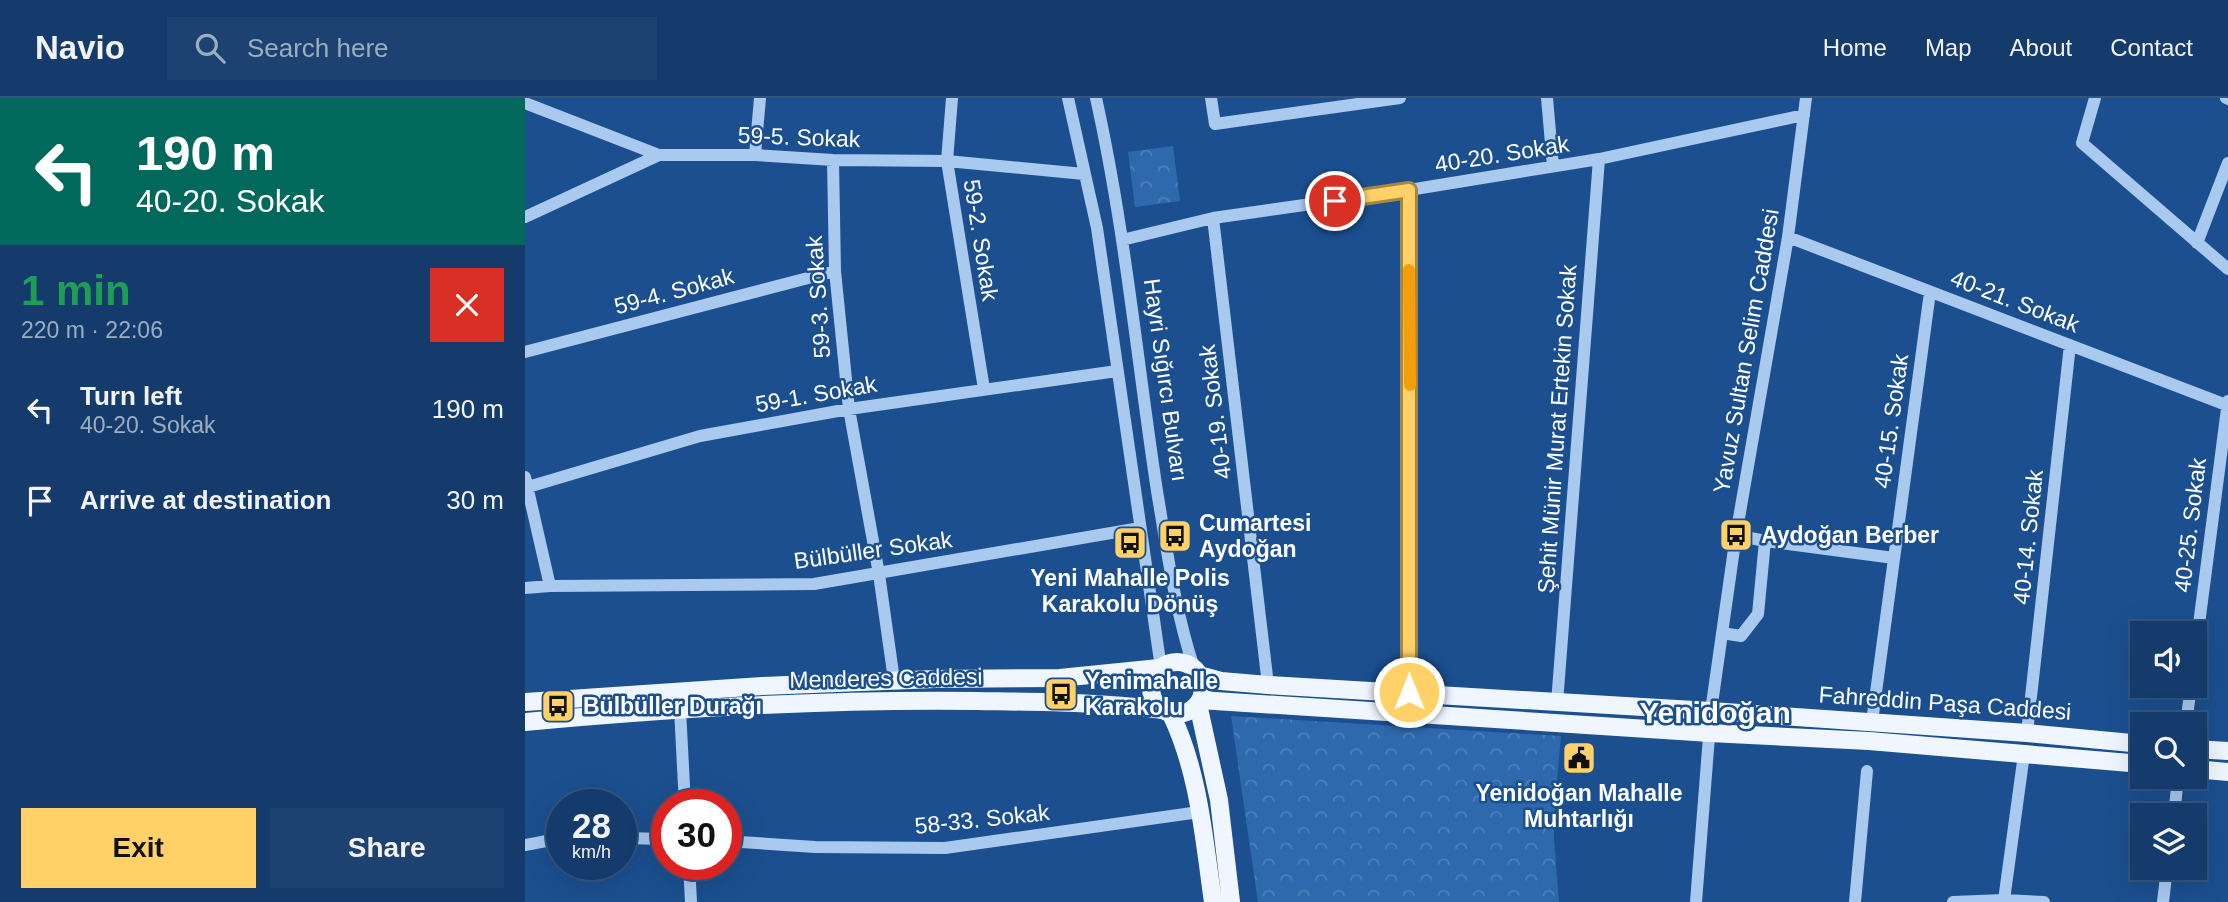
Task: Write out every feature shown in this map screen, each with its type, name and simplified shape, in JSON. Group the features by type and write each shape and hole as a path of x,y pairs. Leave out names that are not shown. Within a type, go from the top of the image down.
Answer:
{"main road":[{"path":"1213,902 1185,745 1167,712 1154,700 1151,687 1160,668 1173,662 1180,662 1197,671 1203,682 1199,702 1219,800 1231,902"},
{"name":"Menderes Caddesi","path":"525,702 894,680 1060,678 1160,668"},
{"name":"Fahreddin Paşa Caddesi","path":"1197,671 1221,681 1268,685 1711,711 2130,743"},
{"name":"Menderes Caddesi","path":"525,722 681,709 887,700 1119,704 1167,712"},
{"name":"Fahreddin Paşa Caddesi","path":"1199,702 1869,741 2130,763"},
{"path":"1167,712 1188,712 1199,702"},
{"path":"2207,749 2228,751"},
{"path":"2207,770 2228,772"}],"street":[{"path":"755,155 759,98"},
{"name":"59-2. Sokak","path":"953,98 947,161 984,389"},
{"name":"Hayri Sığırcı Bulvarı","path":"1068,98 1097,228 1160,668"},
{"name":"Hayri Sığırcı Bulvarı","path":"1096,98 1108,150 1164,534 1184,634 1197,671"},
{"path":"1211,98 1215,124 1400,98"},
{"path":"1546,98 1553,166"},
{"name":"Yavuz Sultan Selim Caddesi","path":"1696,902 1711,711 1736,535 1788,237 1806,98"},
{"path":"2095,98 2082,143 2228,269"},
{"path":"525,103 659,155"},
{"name":"40-20. Sokak","path":"1122,240 1213,218 1599,159 1804,115"},
{"name":"59-5. Sokak","path":"525,217 659,155 947,161 1084,174"},
{"name":"Şehit Münir Murat Ertekin Sokak","path":"1557,702 1599,159"},
{"name":"59-3. Sokak","path":"834,160 835,271 849,409 879,574 894,680"},
{"path":"2197,243 2228,163"},
{"path":"1409,190 1409,692"},
{"name":"40-19. Sokak","path":"1213,218 1268,685"},
{"name":"40-21. Sokak","path":"1788,237 2227,403"},
{"name":"59-4. Sokak","path":"525,352 835,271"},
{"name":"40-15. Sokak","path":"1872,722 1930,292"},
{"name":"40-14. Sokak","path":"2027,733 2070,345"},
{"name":"59-1. Sokak","path":"526,482 701,436 849,409 1117,371"},
{"name":"40-25. Sokak","path":"2200,621 2225,437 2227,403"},
{"path":"526,482 550,586"},
{"name":"Bülbüller Sokak","path":"525,588 814,584 1140,527"},
{"path":"1736,535 1894,558"},
{"path":"1722,633 1741,636 1758,614 1765,541"},
{"path":"681,709 684,789"},
{"path":"2004,900 2024,754"},
{"path":"1855,902 1867,771"},
{"name":"58-33. Sokak","path":"742,842 815,847 946,848 1199,812"},
{"path":"525,845 546,841"},
{"path":"690,880 691,902"},
{"path":"2164,902 2166,880"},
{"path":"1953,902 2044,902"}],"green space":[{"path":"1173,146 1180,201 1135,207 1128,152"},
{"path":"1231,716 1561,736 1553,826 1559,902 1258,902"}],"slow traffic":[{"path":"1409,270 1410,385"}],"place":[{"name":"Aydoğan Berber","path":"1736,535"},
{"name":"Cumartesi Aydoğan","path":"1175,536"},
{"name":"Yeni Mahalle Polis Karakolu Dönüş","path":"1130,543"},
{"name":"Yenimahalle Karakolu","path":"1061,694"},
{"name":"Bülbüller Durağı","path":"558,706"},
{"name":"Yenidoğan Mahalle Muhtarlığı","path":"1579,758"}],"district":[{"name":"Yenidoğan","path":"1715,713"}],"route":[{"path":"1335,201 1409,190 1409,692"}]}
